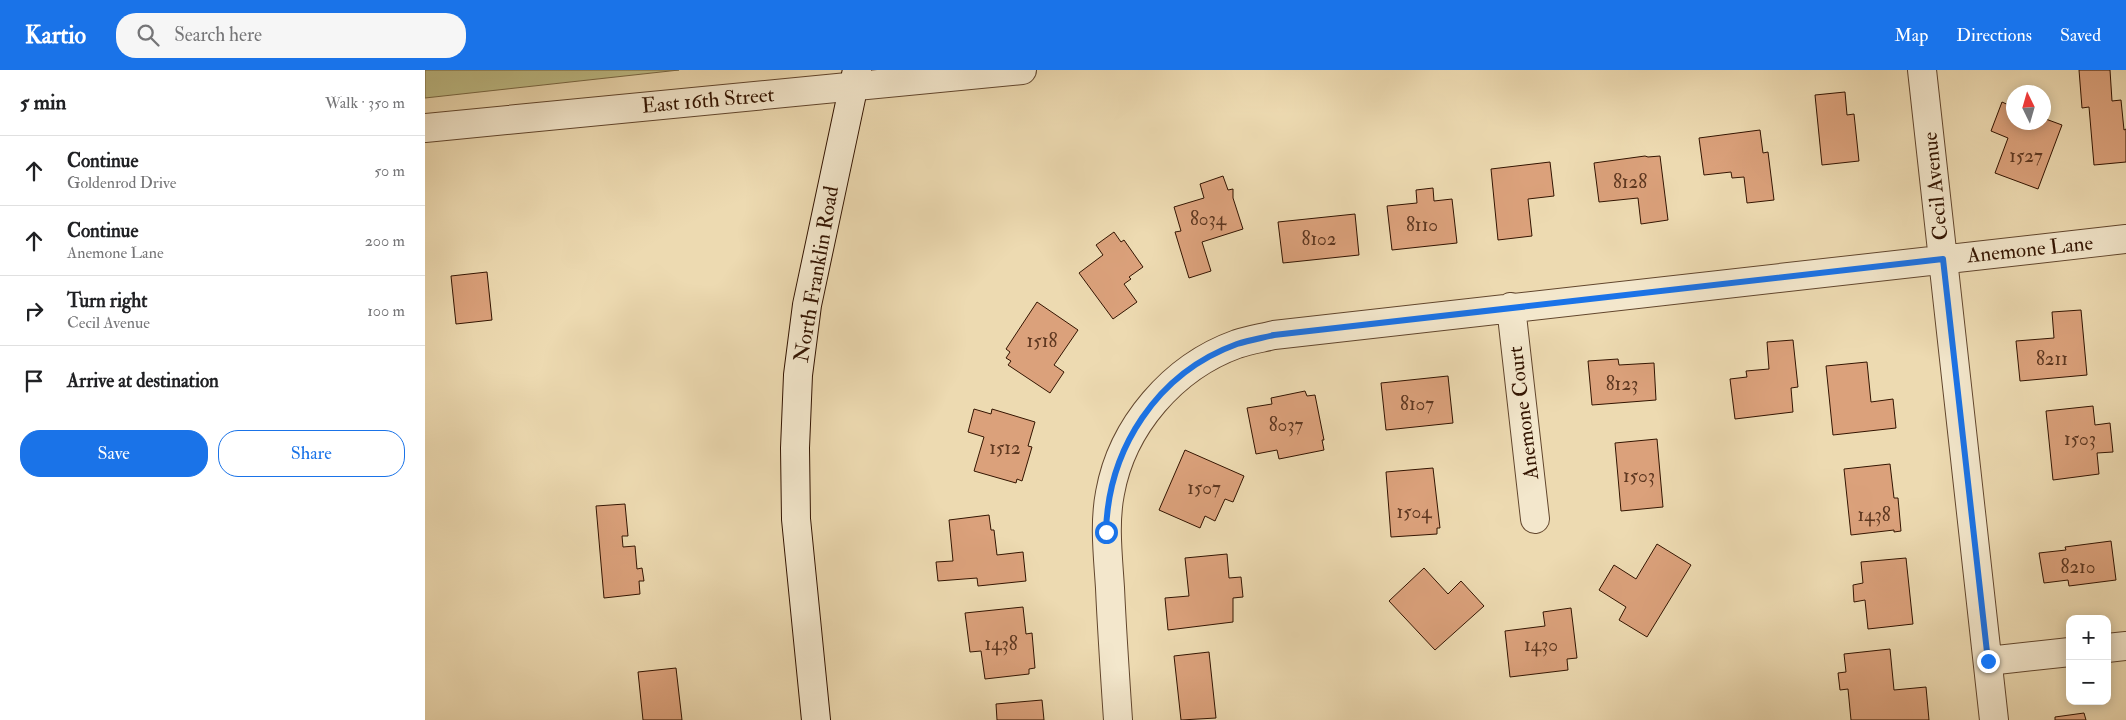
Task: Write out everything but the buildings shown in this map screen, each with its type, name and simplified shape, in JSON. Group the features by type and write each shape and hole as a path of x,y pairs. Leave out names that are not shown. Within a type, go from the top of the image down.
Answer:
{"street":[{"name":"East 16th Street","path":"425,128 855,78 1022,70"},
{"name":"Cecil Avenue","path":"1922,70 1995,720"},
{"name":"North Franklin Road","path":"816,720 796,519 795,448 797,384 807,305 855,78"},
{"name":"Anemone Lane","path":"1118,720 1106,532 1110,489 1129,437 1149,406 1180,377 1216,353 1238,344 1274,335 2126,239"},
{"name":"Anemone Court","path":"1511,307 1535,519"},
{"path":"2111,648 2126,646"},
{"path":"1988,661 2066,652"}],"shaded area":[{"path":"425,70 679,70 425,98"}],"route":[{"path":"1106,532 1109,495 1115,472 1129,437 1149,406 1185,373 1216,353 1238,344 1274,335 1943,259 1988,661"}]}
